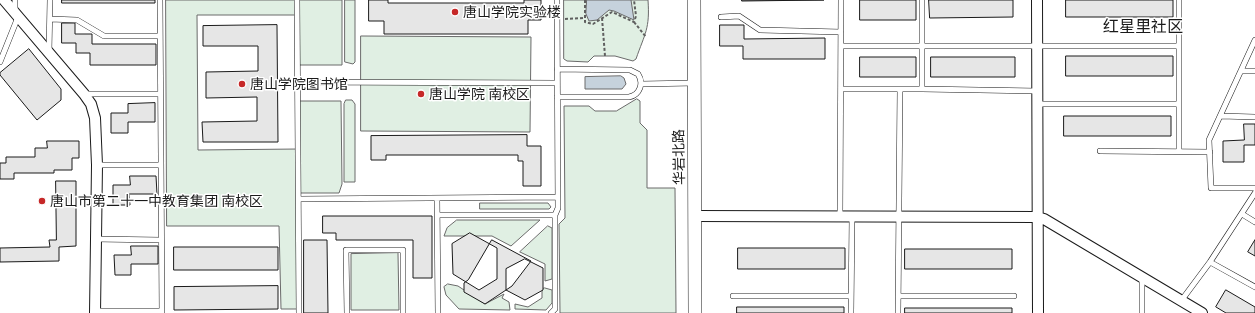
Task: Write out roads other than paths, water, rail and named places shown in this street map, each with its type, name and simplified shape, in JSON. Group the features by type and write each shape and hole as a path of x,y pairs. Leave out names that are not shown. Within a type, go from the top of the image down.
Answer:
{"street":[{"name":"华岩北路","path":"694,0 694,313"},
{"path":"1037,0 1038,313"},
{"path":"7,2 84,94 91,104 95,118 97,165 94,312"},
{"path":"695,216 1038,217 1044,219 1202,313"}],"lane":[{"path":"49,53 50,0"},
{"path":"94,312 162,312 160,0"},
{"path":"297,0 299,313"},
{"path":"550,313 555,309 555,215 558,208 557,0"},
{"path":"840,217 841,0"},
{"path":"922,0 922,89"},
{"path":"1179,0 1179,152"},
{"path":"0,62 16,14"},
{"path":"721,17 739,16 760,30 841,32"},
{"path":"50,19 77,20 104,36 160,36"},
{"path":"1255,40 1209,140 1211,188 1255,188"},
{"path":"841,46 1179,46"},
{"path":"557,69 630,70 638,74 641,84 640,91 637,94 628,97 557,97"},
{"path":"1241,71 1255,71"},
{"path":"298,82 557,83"},
{"path":"641,84 694,83"},
{"path":"841,89 1037,91"},
{"path":"898,313 900,89"},
{"path":"84,94 160,94"},
{"path":"1037,104 1179,104"},
{"path":"1221,116 1255,117"},
{"path":"1100,151 1210,152"},
{"path":"97,165 161,165"},
{"path":"1181,301 1210,262 1255,193"},
{"path":"299,199 558,197"},
{"path":"437,198 438,313"},
{"path":"1242,214 1255,222"},
{"path":"438,215 555,215"},
{"path":"851,313 852,217"},
{"path":"95,239 161,240"},
{"path":"347,313 346,250 402,250 403,313"},
{"path":"1210,262 1255,287"},
{"path":"1142,278 1142,313"},
{"path":"733,296 851,296"},
{"path":"898,296 1014,296"}],"place":[{"name":"唐山学院实验楼","path":"455,12"},
{"name":"唐山学院图书馆","path":"242,84"},
{"name":"唐山学院 南校区","path":"421,94"},
{"name":"唐山市第二十一中教育集团 南校区","path":"42,201"}],"district":[{"name":"红星里社区","path":"1143,27"}]}
